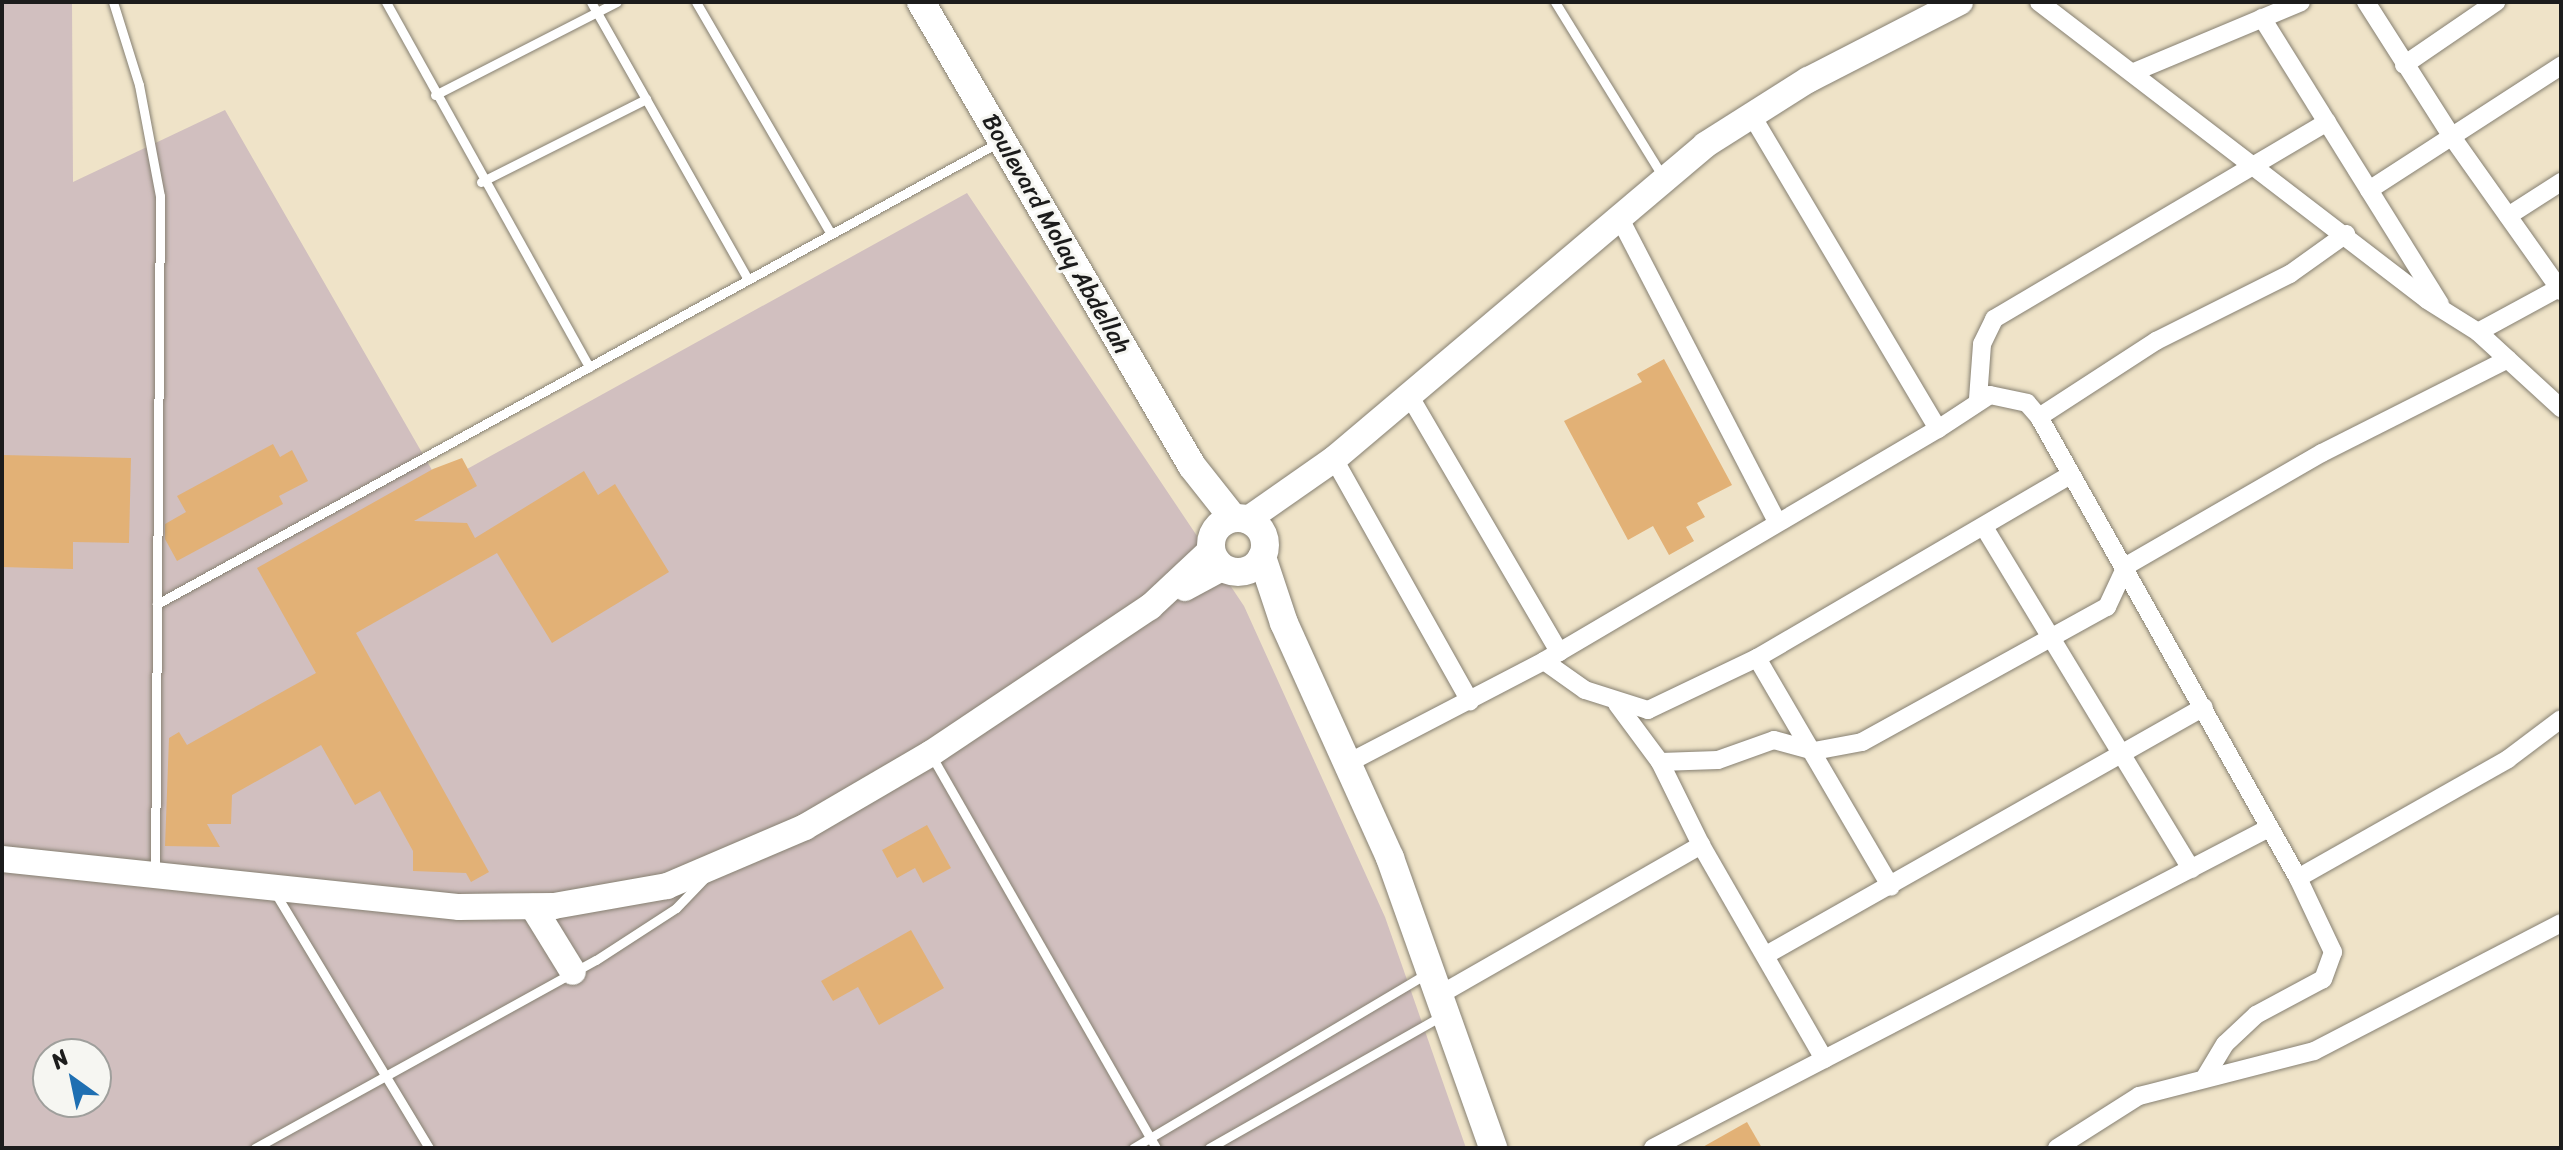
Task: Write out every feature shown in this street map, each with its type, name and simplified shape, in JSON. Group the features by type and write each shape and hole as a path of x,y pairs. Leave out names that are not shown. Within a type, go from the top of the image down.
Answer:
{"main road":[{"name":"Boulevard Molay Abdellah","path":"921,2 1284,623 1350,762 1440,992 1493,1148"},
{"path":"2,859 398,904 533,907 612,899 712,871 805,827 930,754 1150,607 1236,544 1300,485 1663,177 1751,114 1960,2"},
{"path":"533,907 573,972"}],"street":[{"path":"2039,2 2255,164 2447,315 2478,332 2561,408"},
{"path":"2134,72 2301,2"},
{"path":"2366,2 2452,137 2560,289 2478,332"},
{"path":"2404,65 2496,2"},
{"path":"2262,18 2447,315"},
{"path":"2369,190 2561,66"},
{"path":"1751,114 1938,429"},
{"path":"1978,399 1982,344 1994,319 2327,122"},
{"path":"2508,216 2561,182"},
{"path":"1618,215 1777,522"},
{"path":"2039,417 2190,322 2290,274 2346,234"},
{"path":"1660,762 1718,760 1774,740 1814,751 1862,742 2107,607 2126,566 2322,453 2508,359"},
{"path":"1409,395 1552,656 1585,690 1617,704 1648,710 1757,658 2069,476"},
{"path":"1350,762 1552,656 1938,429 1978,399 2006,396 2027,403 2039,417 2069,476 2126,566 2298,878 2333,952 2333,964 2323,979 2256,1015 2225,1044 2206,1076"},
{"path":"1334,459 1470,701"},
{"path":"1984,527 2049,641 2191,869"},
{"path":"1757,658 1891,887"},
{"path":"1617,704 1660,762 1701,845 1824,1059"},
{"path":"1766,955 1891,887 2204,707"},
{"path":"2298,878 2508,759 2561,719"},
{"path":"1653,1148 2269,828"},
{"path":"1440,992 1569,924 1641,874 1701,845"},
{"path":"2057,1148 2139,1096 2206,1076 2314,1051 2561,923"}],"lane":[{"path":"113,2 142,98 160,196 155,876"},
{"path":"386,2 481,182 589,367"},
{"path":"591,2 748,280"},
{"path":"435,95 617,2"},
{"path":"696,2 831,234"},
{"path":"1555,2 1663,177"},
{"path":"481,182 646,99"},
{"path":"157,604 1001,141"},
{"path":"930,754 1153,1143"},
{"path":"255,1148 573,972 676,908 712,871"},
{"path":"273,889 429,1148"},
{"path":"1133,1148 1153,1143 1440,992"},
{"path":"1209,1148 1440,992"}],"shaded area":[{"path":"2,2 72,2 73,182 225,110 440,484 967,193 1244,606 1385,917 1466,1148 2,1148"}],"building":[{"path":"1664,359 1732,485 1697,503 1705,517 1686,527 1694,541 1669,555 1653,526 1628,540 1564,421 1642,382 1637,374"},
{"path":"273,444 280,457 292,450 308,481 279,496 283,504 177,561 165,539 165,524 186,512 177,496"},
{"path":"2,455 131,458 129,543 73,542 73,569 2,567"},
{"path":"462,458 477,486 414,521 467,523 475,538 584,471 598,495 615,484 669,572 552,643 497,553 356,633 489,872 471,882 466,873 413,871 413,851 380,791 355,805 321,745 232,795 231,824 207,824 220,847 165,846 169,738 179,732 187,745 316,673 257,568 433,469"},
{"path":"927,825 951,868 923,883 915,868 897,878 882,850"},
{"path":"911,930 944,988 879,1025 858,987 833,1001 821,981"},
{"path":"1747,1122 1762,1148 1701,1148"}]}
